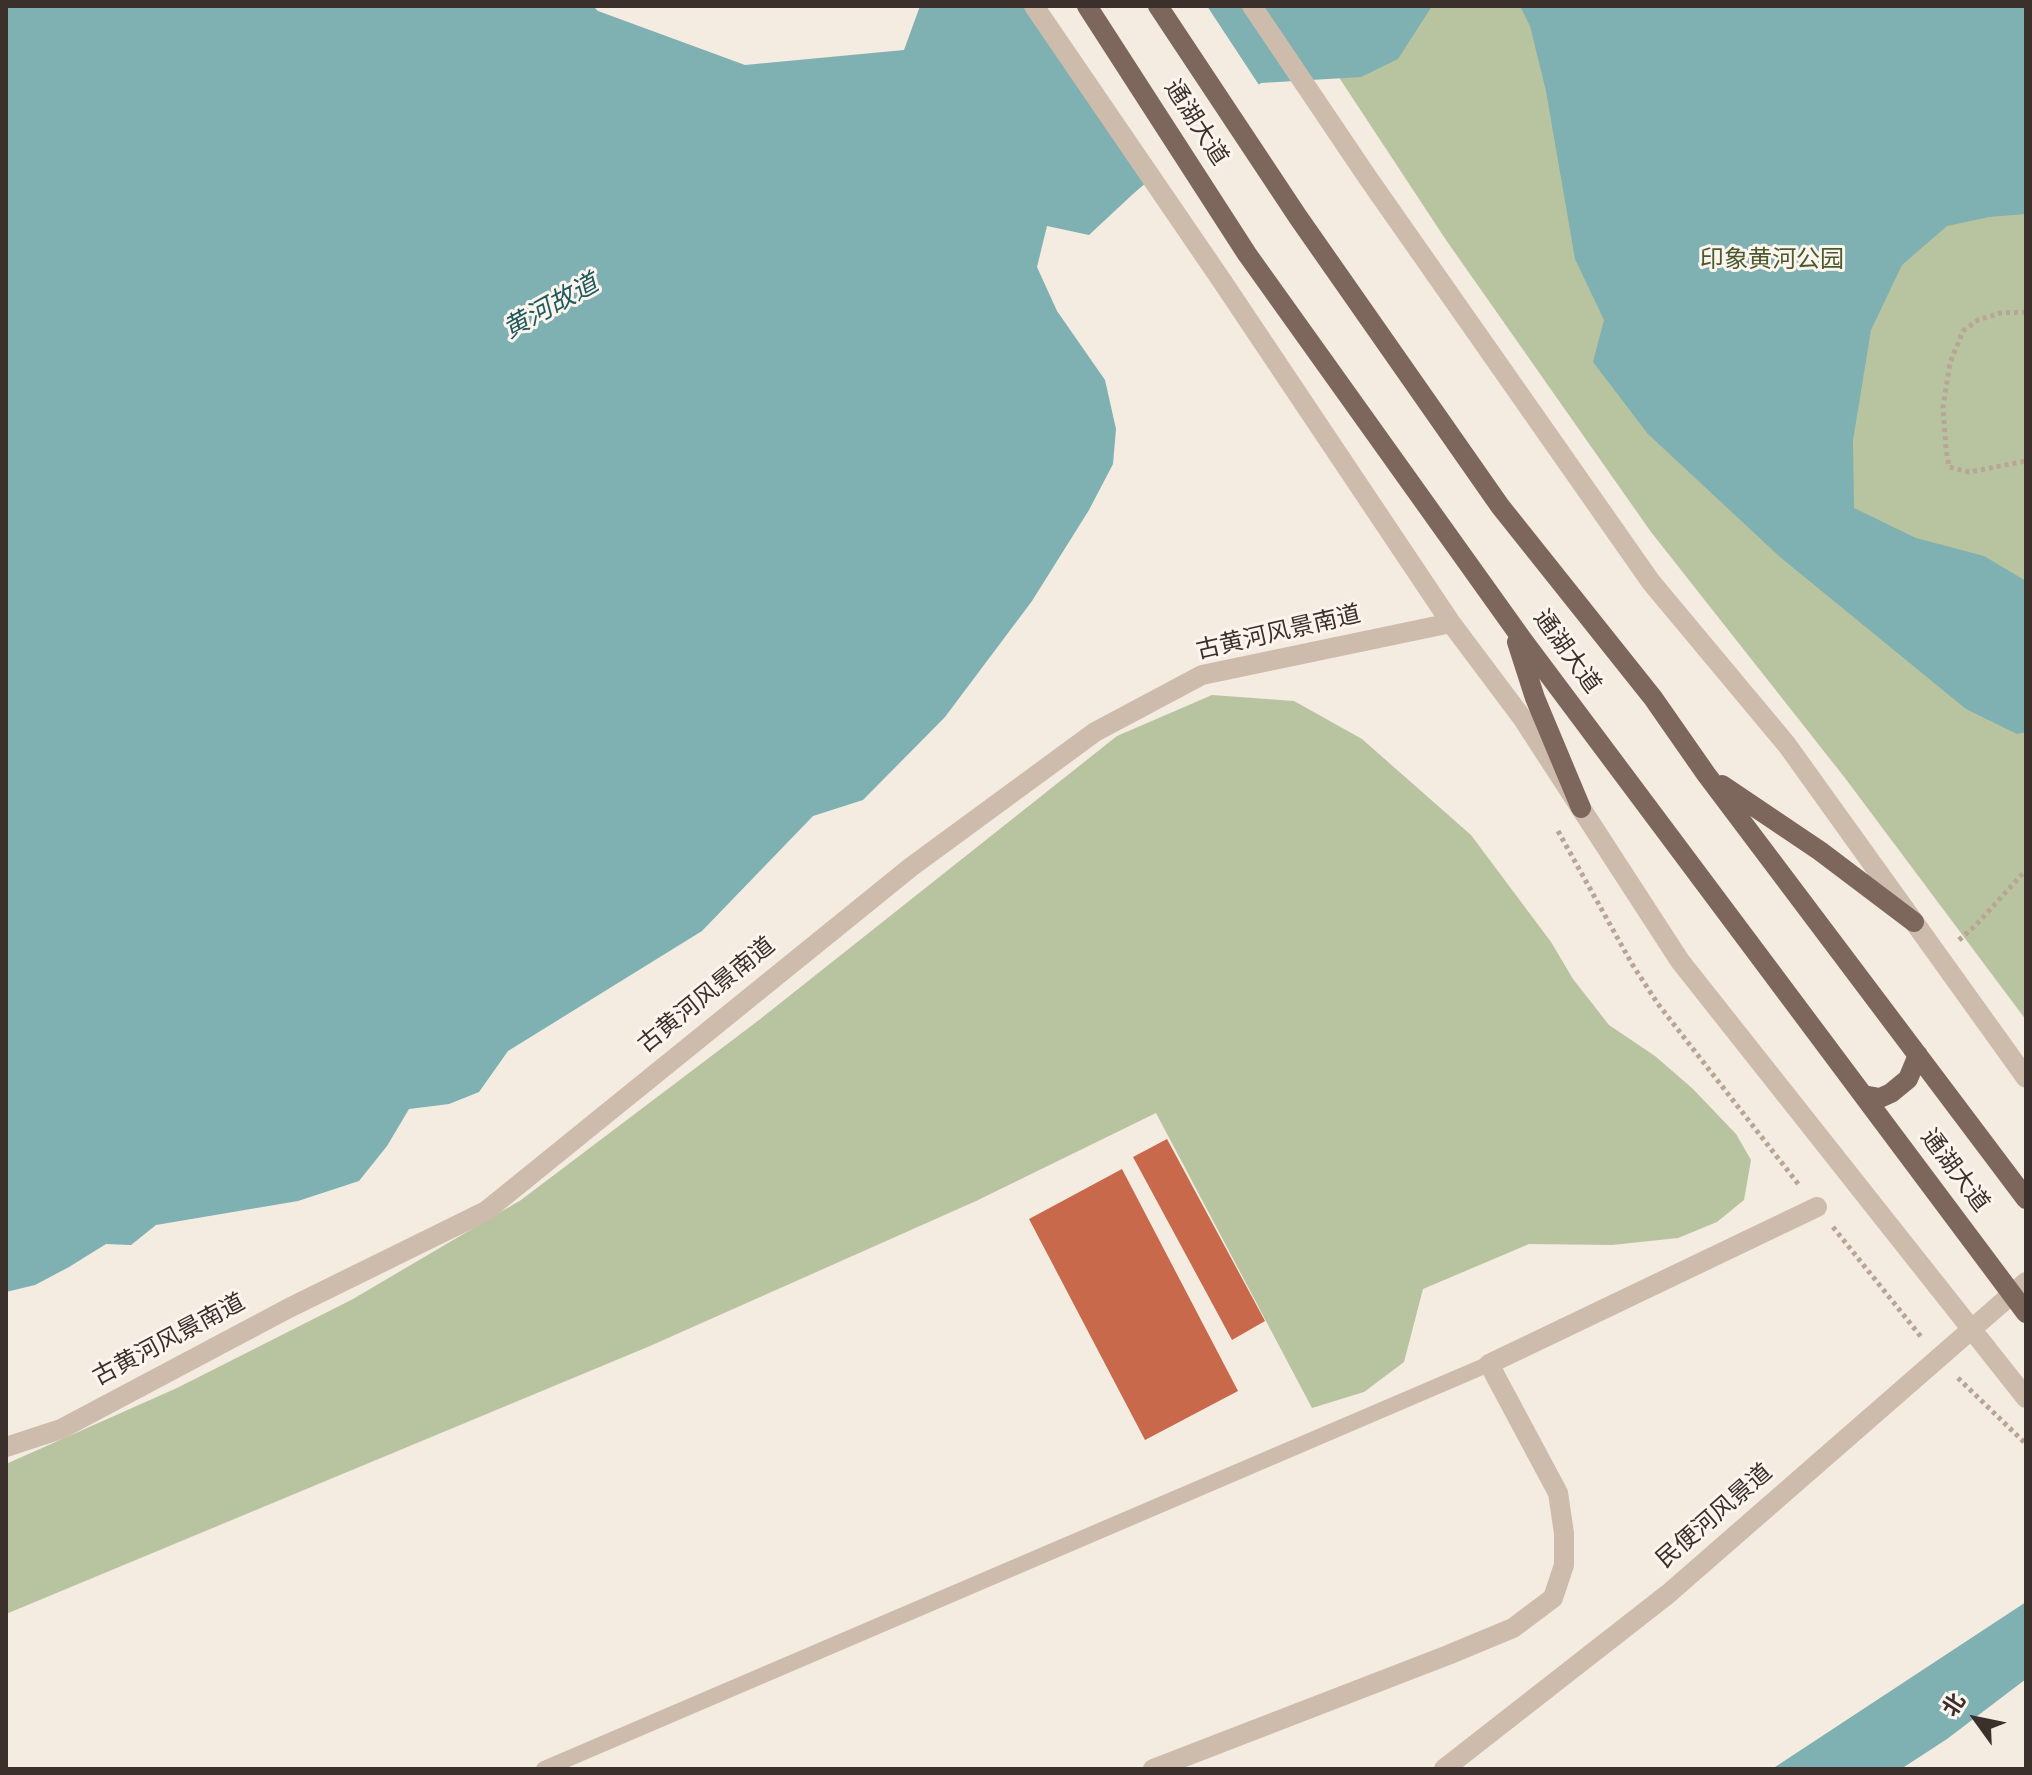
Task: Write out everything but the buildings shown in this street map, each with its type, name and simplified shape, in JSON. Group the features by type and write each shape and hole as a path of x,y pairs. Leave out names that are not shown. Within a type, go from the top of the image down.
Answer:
{"main road":[{"name":"通湖大道","path":"1087,6 1247,254 1511,623 1863,1095 2019,1288 2026,1313"},
{"name":"通湖大道","path":"1158,6 1298,217 1500,506 1653,698 1706,774 2026,1199"},
{"path":"1511,623 1535,698 1581,808"},
{"path":"1706,774 1820,851 1914,922"},
{"path":"1863,1095 1880,1098 1891,1093 1908,1079 1918,1055"}],"street":[{"path":"1034,6 1451,623 1523,719 1680,961 2026,1398"},
{"path":"1252,6 1368,178 1651,582 1787,745 2026,1078"},
{"name":"古黄河风景南道","path":"6,1447 61,1429 289,1308 486,1211 911,867 1095,732 1202,675 1451,623"},
{"path":"1153,1769 1513,1628 1553,1598 1564,1565 1564,1533 1558,1493 1489,1364 1817,1207"},
{"name":"民便河风景道","path":"1444,1769 1668,1594 2019,1288"}],"lane":[{"path":"544,1769 1489,1364"}],"path":[{"path":"2026,312 2000,313 1978,320 1963,331 1950,363 1943,407 1949,467 1969,472 2026,461"},
{"path":"1955,944 2026,870"}],"green space":[{"name":"印象黄河公园","path":"1292,6 2026,6 2026,1020 1845,778 1651,532 1446,240"},
{"path":"1212,695 1294,701 1362,739 1471,835 1609,1025 1655,1056 1693,1089 1736,1134 1751,1160 1744,1200 1717,1222 1678,1238 1612,1245 1529,1244 1423,1289 1404,1362 1364,1392 1312,1408 1156,1113 976,1201 650,1346 6,1614 6,1464 177,1388 353,1299 521,1200 759,1020 1117,736"}],"water":[{"name":"黄河故道","path":"6,6 593,6 598,11 745,65 904,50 920,6 1432,6 1398,59 1361,77 1261,83 1089,235 1047,226 1037,267 1057,311 1105,380 1116,429 1113,464 1089,510 1032,601 945,717 863,800 813,816 702,931 508,1051 479,1092 449,1104 409,1109 387,1146 359,1181 298,1201 156,1225 131,1245 106,1244 35,1285 6,1292"},
{"path":"1520,6 2026,6 2026,214 1989,217 1947,226 1902,265 1871,330 1853,440 1854,508 1916,538 1984,556 2026,581 2026,732 2017,734 1966,709 1780,557 1648,434 1593,362 1604,320 1575,259 1546,91 1530,26"},
{"path":"2026,1602 2026,1679 1947,1739 1901,1769 1772,1769"}],"pier":[{"path":"1026,6 1207,6 1261,88 1147,187"}]}
